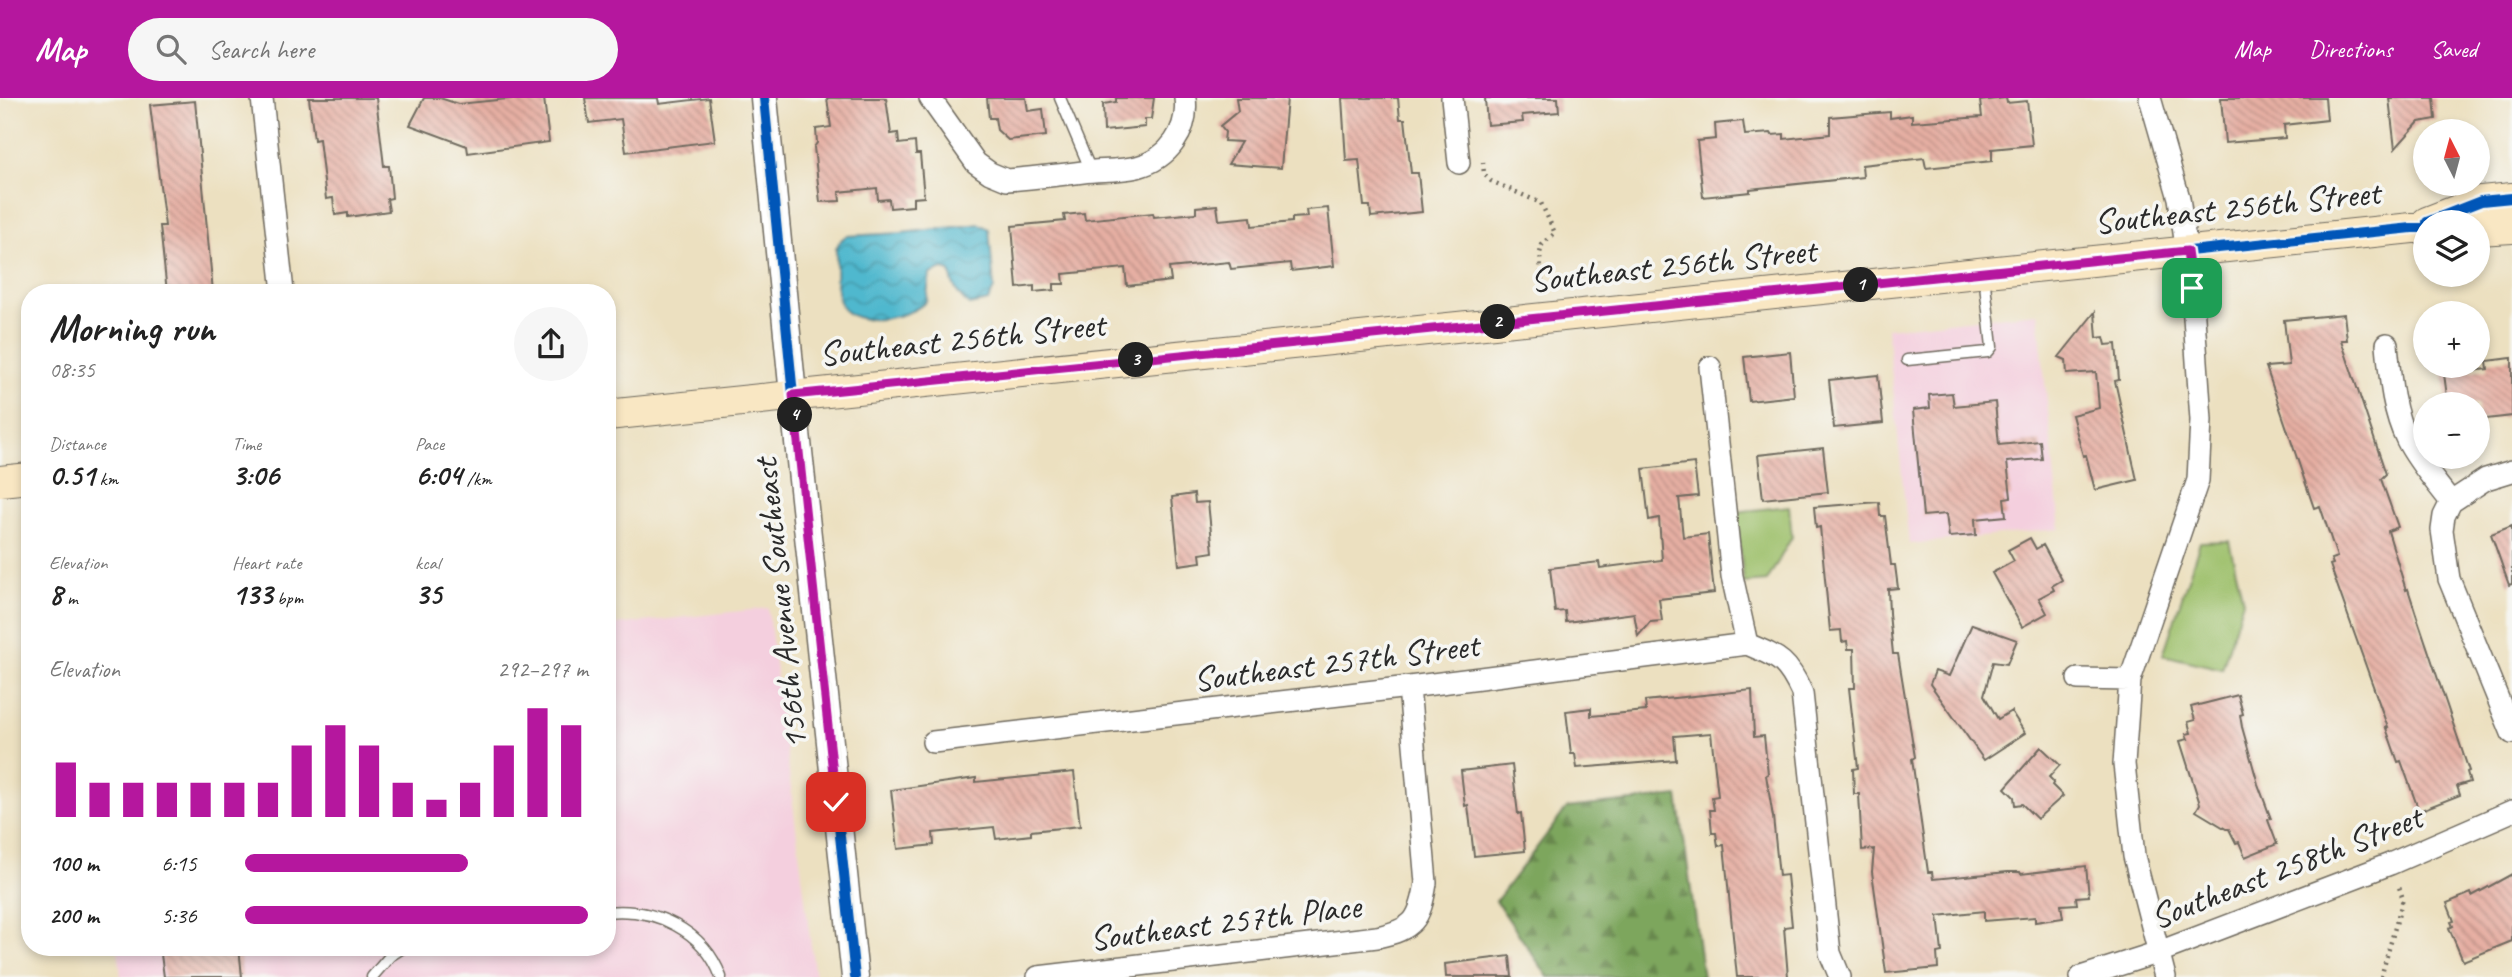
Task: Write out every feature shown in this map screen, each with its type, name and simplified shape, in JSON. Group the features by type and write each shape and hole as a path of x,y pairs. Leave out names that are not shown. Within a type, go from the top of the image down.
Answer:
{"main road":[{"name":"Southeast 256th Street","path":"2459,210 2481,201 2512,198"},
{"name":"Southeast 256th Street","path":"616,414 2413,226"},
{"path":"2490,229 2512,228"},
{"path":"0,481 21,479"}],"street":[{"path":"262,98 282,284"},
{"name":"156th Avenue Southeast","path":"764,98 855,977"},
{"path":"930,98 976,163 1007,180 1138,166 1159,157 1173,145 1181,131 1187,112 1185,98"},
{"path":"1452,98 1459,163"},
{"path":"2150,98 2179,198 2187,251 2202,420 2198,480 2130,680 2124,764 2134,856 2165,977"},
{"path":"2387,344 2394,403 2407,440 2451,502"},
{"path":"1710,367 1732,576 1747,644 1782,659 1794,674 1802,693 1830,953 1840,977"},
{"path":"2512,471 2486,479 2451,502 2444,516 2442,530 2449,579 2512,733"},
{"name":"Southeast 257th Street","path":"933,742 1409,687 1747,644"},
{"path":"2078,680 2130,680"},
{"name":"Southeast 257th Place","path":"1038,977 1402,932 1423,904 1426,883 1409,687"},
{"name":"Southeast 258th Street","path":"2081,977 2159,952 2390,864 2512,811"}],"lane":[{"path":"1060,98 1091,172"},
{"path":"1907,360 1988,352 1992,347 1984,272"},
{"path":"616,911 644,912 663,918 680,928 709,955 721,977"},
{"path":"372,977 390,956"}],"path":[{"path":"1481,149 1484,174 1491,181 1541,203 1555,233 1542,245 1540,253 1543,318"},
{"path":"2381,977 2403,899 2390,864"}],"shaded area":[{"path":"2038,313 2060,529 1909,544 1887,328"},
{"path":"768,608 815,977 121,977 119,956 616,956 616,625"}],"green space":[{"path":"1789,506 1792,537 1767,581 1744,583 1736,512"},
{"path":"2229,541 2243,601 2222,669 2163,655 2200,542"},
{"path":"1678,796 1703,977 1548,977 1496,901 1567,808"}],"water":[{"path":"980,224 989,229 994,288 988,301 969,305 956,290 950,271 943,269 930,274 926,301 908,312 883,319 869,319 848,313 841,305 837,284 836,249 846,236"}],"building":[{"path":"309,98 376,98 384,166 389,166 392,198 387,199 389,211 348,217 348,213 335,215 333,198 326,199 319,139 314,140"},
{"path":"424,98 440,98 458,104 544,98 549,142 468,153 467,146 410,125"},
{"path":"585,98 658,98 659,104 709,98 715,141 626,152 621,119 589,123"},
{"path":"827,98 886,98 891,134 898,133 899,144 915,142 916,154 920,154 924,197 913,198 913,206 890,208 889,199 878,200 877,188 839,192 840,201 820,202 814,147 817,143 816,129 831,127"},
{"path":"987,98 1026,98 1028,111 1043,109 1046,136 1008,140 997,130 995,118 989,118"},
{"path":"1116,98 1154,98 1151,119 1145,119 1145,127 1104,131 1103,104 1116,102"},
{"path":"1236,98 1287,98 1281,168 1228,164 1241,142 1224,141 1225,132 1220,126 1238,111"},
{"path":"1342,98 1398,98 1400,119 1405,119 1411,173 1418,173 1422,212 1371,217 1370,206 1364,206 1359,160 1346,161"},
{"path":"1485,98 1558,98 1559,112 1522,115 1523,122 1487,125"},
{"path":"2006,98 2007,103 2027,101 2032,145 1992,149 1992,161 1926,168 1924,158 1862,165 1863,177 1750,189 1750,192 1703,197 1697,141 1716,139 1715,124 1743,121 1745,135 1784,134 1784,139 1830,134 1830,117 1890,112 1890,118 1912,115 1912,122 1982,117 1980,101"},
{"path":"2221,98 2325,98 2327,120 2284,125 2285,138 2225,143"},
{"path":"2389,98 2434,98 2436,119 2413,119 2413,129 2395,149"},
{"path":"195,101 212,284 166,284 160,226 165,226 150,105"},
{"path":"1217,205 1219,220 1251,217 1252,226 1292,222 1292,218 1307,217 1306,210 1328,208 1334,266 1291,271 1290,263 1231,269 1229,262 1169,268 1171,281 1127,286 1125,268 1063,274 1064,284 1054,284 1054,290 1034,292 1034,286 1017,288 1012,226 1065,221 1064,215 1084,213 1085,220 1153,213 1154,217 1196,213 1196,207"},
{"path":"2095,312 2097,338 2104,337 2106,345 2116,344 2119,380 2115,381 2137,480 2095,490 2072,415 2099,408 2096,372 2067,374 2066,360 2059,357"},
{"path":"2344,314 2347,340 2341,340 2386,474 2381,479 2398,527 2388,531 2469,771 2470,782 2457,786 2460,795 2419,811 2401,761 2398,762 2330,565 2333,564 2331,559 2337,557 2320,506 2314,508 2266,367 2289,365 2284,320"},
{"path":"1790,352 1794,396 1749,401 1744,357"},
{"path":"2512,358 2512,416 2490,419 2490,392 2446,392 2445,378 2490,378 2490,361"},
{"path":"1878,375 1883,423 1834,428 1829,380"},
{"path":"1952,393 1954,406 1995,402 1999,445 2040,441 2042,459 2007,462 2011,497 2004,498 2006,516 1975,519 1976,535 1949,537 1946,514 1923,516 1913,410 1930,408 1929,395"},
{"path":"1823,448 1828,492 1763,499 1758,455"},
{"path":"1694,463 1698,496 1679,498 1683,537 1708,534 1714,593 1659,599 1662,621 1650,622 1638,636 1634,613 1566,622 1565,611 1555,612 1550,568 1599,562 1600,568 1662,560 1659,518 1649,520 1643,469"},
{"path":"1194,494 1195,503 1208,502 1213,552 1200,554 1201,562 1179,565 1172,497"},
{"path":"1879,502 1880,516 1885,516 1891,565 1895,565 1898,588 1888,589 1893,654 1898,654 1915,757 1912,759 1928,872 1932,872 1933,879 2008,872 2021,874 2086,866 2089,896 2076,897 2077,904 2061,905 2063,918 2035,922 2035,917 1984,921 1984,911 1938,916 1942,952 1937,953 1938,968 1886,973 1872,872 1874,849 1862,850 1859,794 1854,794 1853,769 1858,768 1849,688 1855,688 1854,649 1848,649 1847,641 1842,642 1841,630 1830,631 1820,527 1816,528 1814,507"},
{"path":"2512,526 2512,584 2509,585 2491,534"},
{"path":"2030,538 2036,549 2043,545 2062,580 2052,586 2054,590 2039,598 2047,613 2022,627 1992,573 2014,561 2008,550"},
{"path":"1972,624 2017,640 2007,664 1993,662 1984,695 1998,719 2011,711 2025,733 1984,760 1930,684 1935,671 1949,676"},
{"path":"1752,690 1754,737 1764,736 1766,775 1779,876 1787,875 1792,926 1784,927 1788,977 1737,977 1724,845 1718,846 1716,833 1712,833 1712,797 1718,796 1711,733 1674,736 1676,760 1577,768 1575,754 1571,754 1566,711 1591,708 1591,716 1646,711 1645,701"},
{"path":"2238,695 2243,714 2240,715 2242,727 2277,844 2245,857 2239,842 2236,843 2229,829 2196,811 2200,804 2180,741 2188,739 2186,734 2191,733 2188,722 2195,720 2191,707"},
{"path":"2041,747 2060,765 2049,777 2054,782 2052,785 2063,796 2037,819 2022,804 2015,805 2014,797 2005,788"},
{"path":"1512,765 1525,851 1474,856 1461,771"},
{"path":"1074,772 1080,826 1031,831 1031,835 996,839 994,827 933,833 934,845 898,849 891,790 976,778 976,782"},
{"path":"2512,874 2512,941 2463,961 2449,928 2454,921 2447,903 2471,893 2472,896"},
{"path":"161,956 240,956 242,977 164,977"},
{"path":"1510,956 1512,977 1446,977 1445,964"}],"cycle path":[{"path":"764,98 855,977"},
{"path":"2458,210 2481,201 2512,198"},
{"path":"1097,364 2413,228"}],"route":[{"path":"836,802 793,395 2187,251 2192,288"}]}
